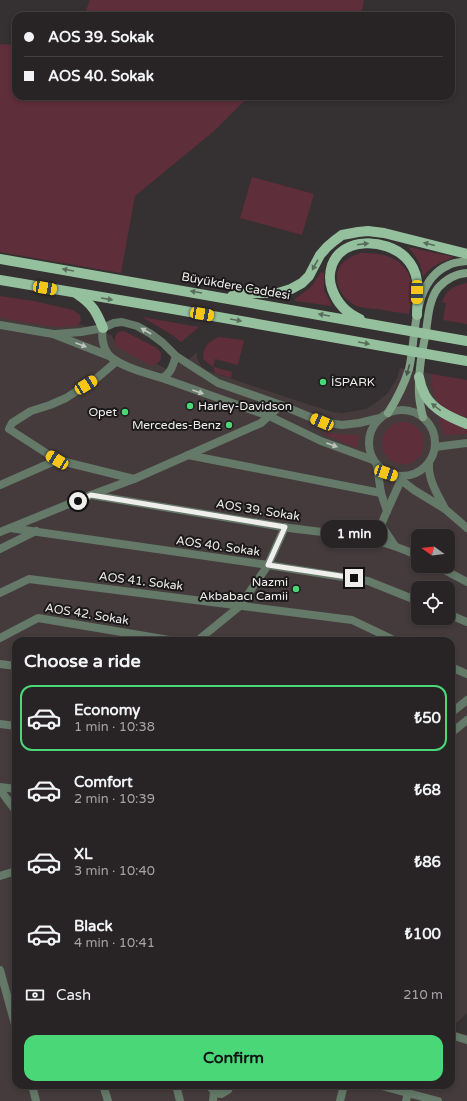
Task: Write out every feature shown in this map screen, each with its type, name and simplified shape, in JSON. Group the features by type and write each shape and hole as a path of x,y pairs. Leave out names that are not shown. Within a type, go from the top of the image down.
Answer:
{"main road":[{"path":"226,298 248,293 278,293 291,289 302,283 309,276 320,255 334,241 342,235 358,232 368,231 384,233 467,254"},
{"path":"375,324 358,319 346,310 335,298 330,283 330,272 333,262 342,250 350,246 373,243 392,248 406,258 414,271 417,281 417,315"},
{"name":"Büyükdere Caddesi","path":"0,258 467,341"},
{"path":"0,280 467,361"},
{"path":"76,293 86,300 96,312 103,328"},
{"path":"419,377 422,390 432,404 452,418 467,424"}],"street":[{"path":"388,413 402,388 409,368 417,315 420,300 425,287 433,276 441,269 448,265 467,261"},
{"path":"423,417 418,394 419,377 433,297 438,288 447,280 456,274 467,273"},
{"path":"52,334 81,332 103,328 114,323 122,322 137,326 163,343 176,356 218,383 282,405 322,422 342,425 359,424 380,418 397,410 415,412 423,417 433,430 435,447 428,472 445,509"},
{"path":"0,325 52,334 109,356 130,368 268,416 321,442 375,463 386,473 399,478 414,490 445,509 467,528"},
{"path":"103,328 103,343 109,356"},
{"path":"162,378 167,376 173,366 176,356"},
{"path":"117,361 97,378 66,398 31,411 12,423 9,429 57,460 134,479"},
{"path":"0,532 134,479 261,423 282,405"},
{"path":"380,418 370,433 369,442 370,451 375,463 381,493 387,511"},
{"path":"435,447 467,443"},
{"path":"188,455 381,493"},
{"path":"0,485 57,460"},
{"path":"399,478 414,474 429,464"},
{"path":"357,536 381,525 399,478"},
{"name":"AOS 39. Sokak","path":"91,495 285,527 357,536 395,546 411,553"},
{"path":"381,525 395,546"},
{"path":"202,637 240,606 268,565 285,527"},
{"name":"AOS 40. Sokak","path":"10,528 368,581 411,598"},
{"path":"0,549 36,532"},
{"path":"450,573 467,582"},
{"name":"AOS 41. Sokak","path":"0,593 29,579 352,620 388,637"},
{"path":"455,617 467,622"},
{"name":"AOS 42. Sokak","path":"0,638 38,618 151,637"},
{"path":"0,664 12,666"},
{"path":"455,669 467,674"},
{"path":"455,709 467,700"},
{"path":"455,730 467,720"},
{"path":"0,724 12,726"},
{"path":"0,787 12,788"},
{"path":"0,790 12,806"},
{"path":"0,876 12,872"},
{"path":"0,970 12,1014"},
{"path":"455,1036 467,1040"},
{"path":"33,1089 36,1101"},
{"path":"104,1089 108,1101"},
{"path":"177,1089 180,1101"},
{"path":"212,1089 213,1101"},
{"path":"214,1089 222,1094 229,1089"},
{"path":"226,1101 230,1089"},
{"path":"340,1101 343,1089"},
{"path":"388,1089 407,1097 438,1101"}],"shaded area":[{"path":"90,0 364,0 362,12 86,12"},
{"path":"0,44 12,45 12,100 245,100 214,131 135,196 121,273 0,252"},
{"path":"252,177 314,194 302,235 240,218"},
{"path":"408,247 454,257 434,267 423,277 418,261"},
{"path":"360,253 386,256 400,263 405,269 410,277 412,286 409,314 360,307 350,302 343,295 337,281 339,267 352,256"},
{"path":"321,272 324,273 324,290 332,306 295,301 295,299 311,287"},
{"path":"467,283 467,324 443,320 446,303 442,302 446,294 455,287"},
{"path":"0,296 34,301 73,310 80,315 81,321 77,326 55,327 0,318"},
{"path":"0,315 58,325 79,324 111,335 117,345 173,372 178,364 181,363 183,365 197,352 197,358 201,366 208,371 333,412 343,413 366,409 377,402 388,393 397,378 400,368 432,374 433,391 458,415 467,417 467,1013 455,1024 455,637 12,637 12,1089 455,1089 455,1031 467,1035 467,1101 0,1101"},
{"path":"142,317 199,327 181,342"},
{"path":"124,331 157,348 161,353 161,359 158,363 150,365 117,347 115,337 118,332"},
{"path":"219,337 244,340 238,365 215,359 213,367 203,359 205,347 209,343"},
{"path":"213,367 233,372 231,378 215,373"},
{"path":"432,374 467,380 467,417 450,411 439,404 433,392"},
{"path":"439,417 467,429 467,434 444,435"},
{"path":"399,422 407,422 415,425 421,431 424,443 421,455 415,461 407,464 399,464 391,461 385,455 382,447 382,439 385,431 391,425"},
{"path":"321,433 359,435 357,448"}],"place":[{"name":"İSPARK","path":"323,382"},
{"name":"Harley-Davidson","path":"190,406"},
{"name":"Opet","path":"125,412"},
{"name":"Mercedes-Benz","path":"229,425"},
{"name":"Nazmi Akbabacı Camii","path":"296,589"}],"route":[{"path":"78,501 91,495 285,527 268,565 354,578"}]}
